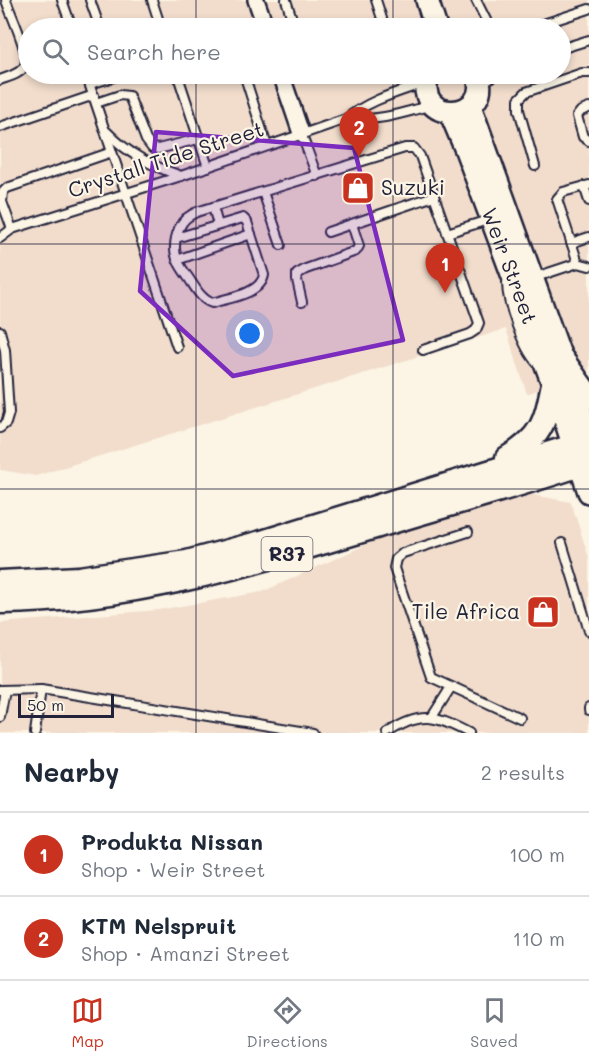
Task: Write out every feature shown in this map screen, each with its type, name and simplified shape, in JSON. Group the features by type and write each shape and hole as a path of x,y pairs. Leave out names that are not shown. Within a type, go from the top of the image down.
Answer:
{"main road":[{"path":"554,372 583,445"},
{"path":"468,478 507,458 531,442 545,419 554,372"},
{"name":"R37","path":"0,582 79,578 187,562 262,542 583,445"},
{"name":"R37","path":"0,602 85,596 203,576 253,564 583,445"}],"street":[{"path":"256,0 262,18"},
{"path":"427,0 433,18"},
{"path":"284,84 301,134"},
{"path":"427,84 427,94 451,107 476,98 482,84"},
{"name":"Weir Street","path":"451,107 511,270 583,445"},
{"name":"Weir Street","path":"451,107 532,278 554,372"}],"lane":[{"path":"6,0 18,33"},
{"path":"62,0 68,18"},
{"path":"90,0 96,18"},
{"path":"152,0 158,18"},
{"path":"286,0 292,18"},
{"path":"376,0 382,18"},
{"path":"476,0 485,18"},
{"path":"562,18 589,9"},
{"path":"571,46 589,40"},
{"path":"0,80 18,72"},
{"path":"571,77 589,73"},
{"path":"90,84 177,347"},
{"path":"181,84 208,166"},
{"path":"247,84 267,146"},
{"name":"Crystall Tide Street","path":"0,238 12,230 181,176 346,119 375,100 413,84"},
{"path":"535,166 519,110 519,99 526,92 550,84"},
{"path":"0,127 95,99 120,95 129,96 146,140 152,148 158,149 198,139"},
{"name":"Crystall Tide Street","path":"346,119 362,121 451,107"},
{"path":"589,108 581,111 577,116 583,137 589,141"},
{"path":"104,129 119,144 141,160 181,176"},
{"path":"301,134 317,176"},
{"path":"176,238 243,218 247,222 264,275 262,282 253,290 212,303 208,302 197,290 177,260 175,248 176,238 179,229 187,217 213,207 411,147 414,148 420,156 479,323 476,330 470,334 423,350"},
{"path":"12,230 2,202 3,192 7,188 112,152"},
{"path":"578,263 557,199 562,193 587,186 589,201"},
{"path":"263,192 281,245"},
{"path":"328,232 434,196"},
{"path":"213,207 218,225"},
{"path":"447,233 492,219"},
{"path":"302,302 297,274 356,251 359,246 352,224"},
{"path":"177,260 251,234"},
{"path":"571,243 589,237"},
{"path":"532,278 578,263 589,266"},
{"path":"0,331 3,338 9,413 6,423 0,428"},
{"path":"468,532 403,553 394,563 428,672 435,679 450,687 520,718"},
{"path":"562,543 586,614 589,631"},
{"path":"432,717 450,687"},
{"path":"35,733 41,689"},
{"path":"0,717 3,690 41,689 313,733"},
{"path":"387,733 407,722 432,717 470,733"}],"highlighted area":[{"path":"156,132 354,148 403,340 233,376 140,291"}],"shaded area":[{"path":"0,0 589,0 589,370 527,394 506,329 36,476 0,470"},
{"path":"518,492 571,502 589,558 589,733 0,733 0,623 158,610 262,592 374,541"}],"place":[{"name":"KTM Nelspruit","path":"359,157"},
{"name":"Suzuki","path":"358,188"},
{"name":"Produkta Nissan","path":"445,293"},
{"name":"Tile Africa","path":"543,612"}]}
